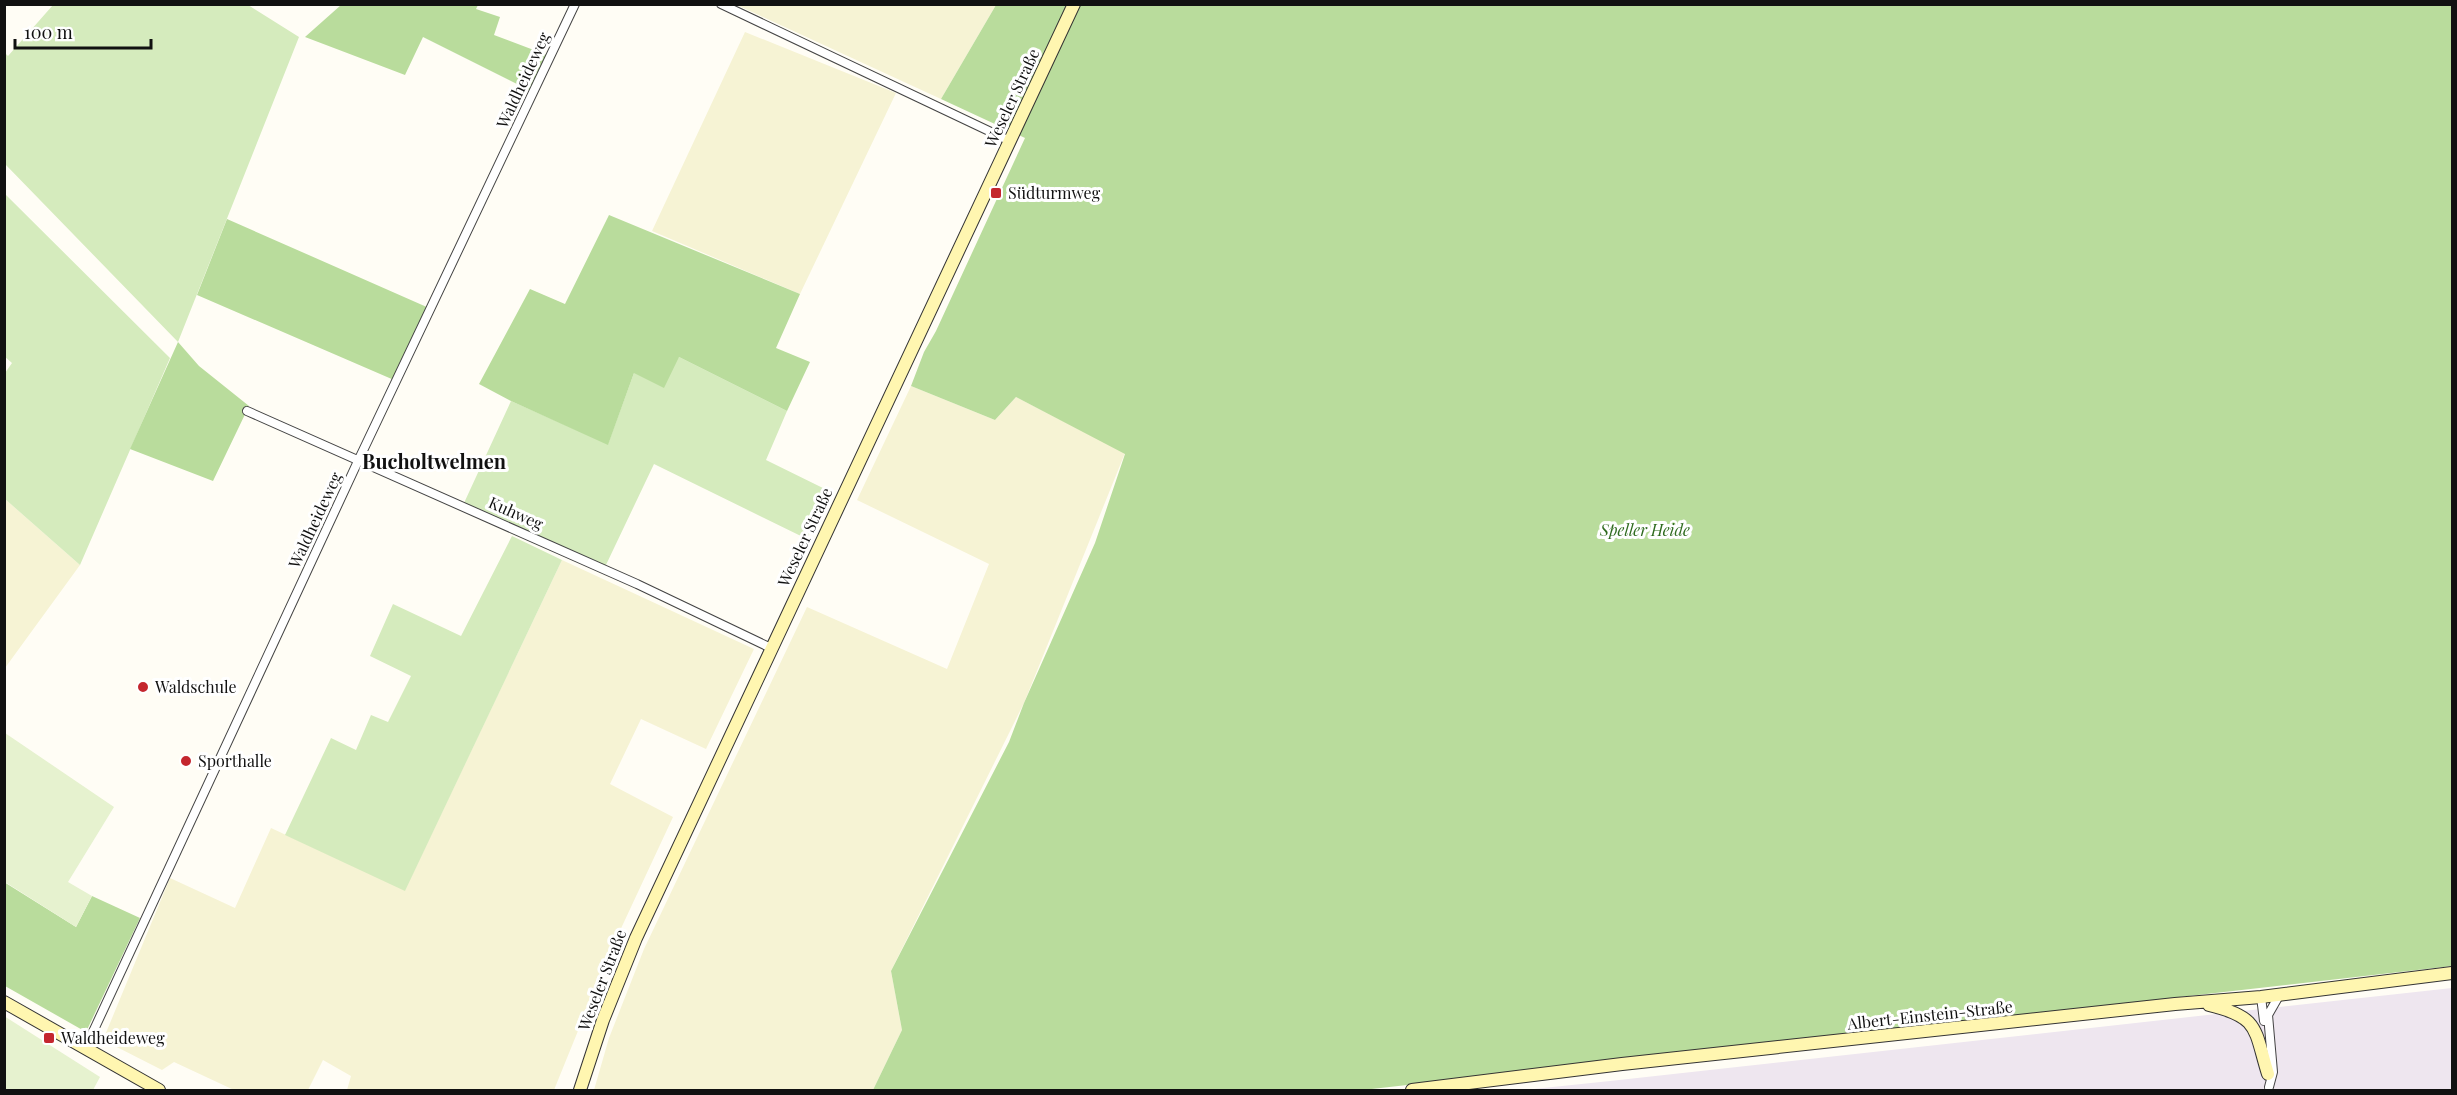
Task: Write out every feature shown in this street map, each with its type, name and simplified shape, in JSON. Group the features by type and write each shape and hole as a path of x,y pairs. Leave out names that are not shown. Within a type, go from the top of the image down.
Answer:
{"main road":[{"name":"Weseler Straße","path":"580,1090 623,969 771,648 1074,4"},
{"name":"Albert-Einstein-Straße","path":"1412,1090 1622,1064 2452,975"},
{"path":"4,1002 159,1090"},
{"path":"2196,1002 2235,1011 2253,1025 2269,1084"}],"street":[{"name":"Waldheideweg","path":"85,1049 359,459 575,4"},
{"path":"721,4 1010,141"},
{"name":"Kuhweg","path":"247,411 636,584 771,648"},
{"path":"2269,1084 2273,1072 2268,1015 2280,994"},
{"path":"2261,997 2269,1084"}],"shaded area":[{"path":"737,5 996,5 941,99"},
{"path":"745,32 896,93 800,294 652,231"},
{"path":"911,386 995,420 1016,397 1125,453 1024,703 891,971 902,1030 873,1090 594,1090 609,1038 644,949 807,607 947,669 989,564 857,500"},
{"path":"5,499 80,565 5,668"},
{"path":"562,560 754,649 706,749 641,719 610,784 673,817 610,952 554,1090 347,1090 351,1076 323,1060 308,1090 234,1090 174,1062 162,1070 103,1040 170,878 235,908 271,828 405,890"},
{"path":"2452,988 2452,1090 1523,1090 1610,1081"}],"green space":[{"path":"53,5 248,5 299,37 178,342 5,164 5,53 8,56"},
{"path":"341,5 478,5 476,9 500,17 494,35 547,55 531,91 423,37 405,75 305,37"},
{"name":"Speller Heide","path":"996,5 2452,5 2452,966 1363,1090 873,1090 902,1030 891,971 1009,742 1095,543 1125,454 1016,397 995,420 911,386 924,352 936,331 1025,138 941,99"},
{"path":"4,193 170,358 80,565 5,499 5,373 12,363 4,356"},
{"path":"609,215 800,294 776,348 810,362 787,411 679,357 664,388 634,373 608,445 479,384 530,289 565,304"},
{"path":"227,219 429,308 394,380 197,295"},
{"path":"178,342 199,366 249,406 213,481 130,449"},
{"path":"679,357 787,411 766,460 829,491 807,539 654,464 605,567 464,503 511,401 608,444 634,373"},
{"path":"512,536 562,560 405,891 285,835 331,738 356,750 371,715 388,722 411,676 370,656 393,604 461,636"},
{"path":"5,733 114,807 68,882 92,896 76,927 5,882"},
{"path":"4,882 76,927 92,896 140,918 86,1032 5,986"},
{"path":"4,1016 100,1077 93,1090 5,1090"}],"place":[{"name":"Südturmweg","path":"996,193"},
{"name":"Waldschule","path":"143,687"},
{"name":"Sporthalle","path":"186,761"},
{"name":"Waldheideweg","path":"49,1038"}],"district":[{"name":"Bucholtwelmen","path":"434,462"}]}
